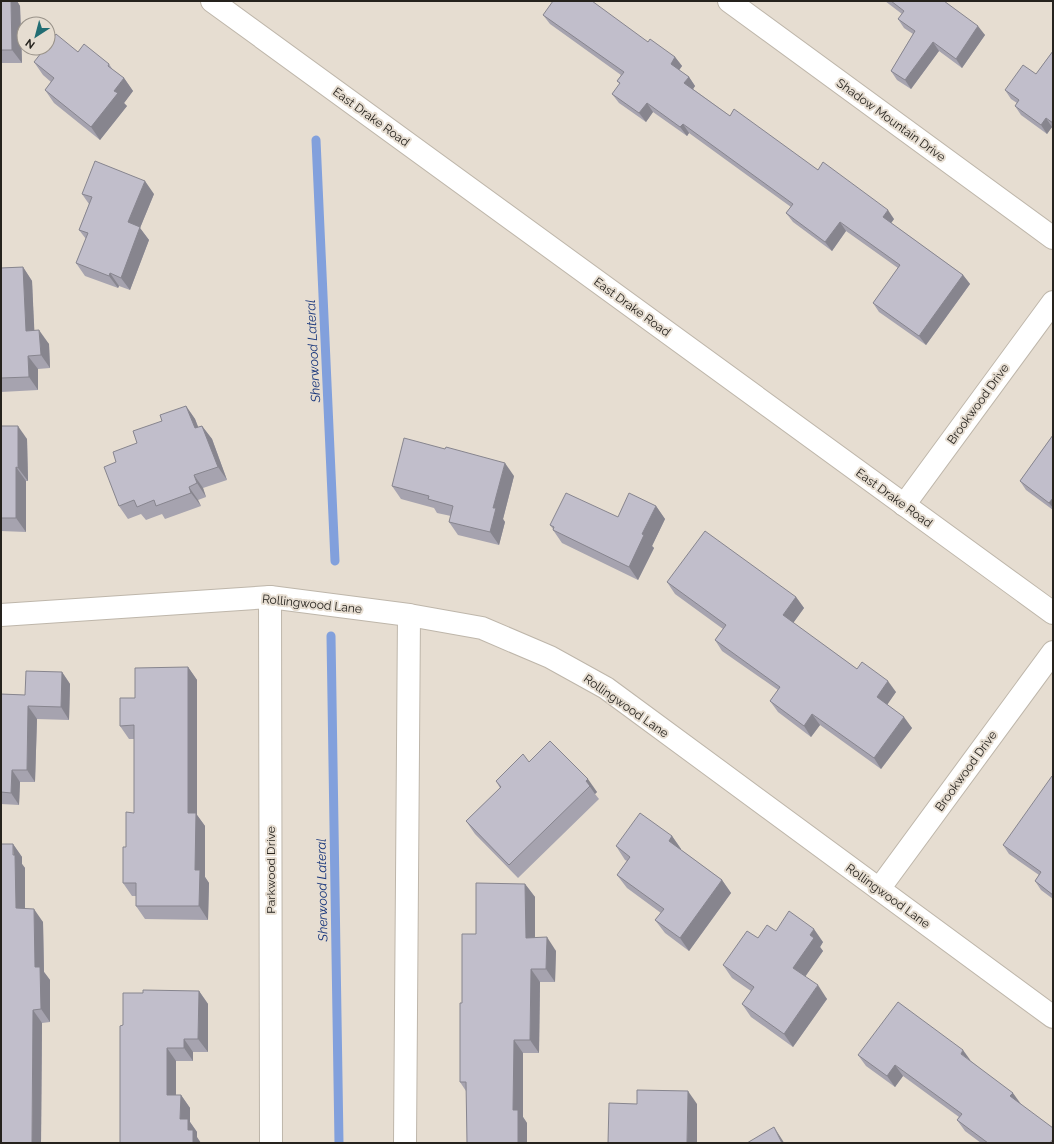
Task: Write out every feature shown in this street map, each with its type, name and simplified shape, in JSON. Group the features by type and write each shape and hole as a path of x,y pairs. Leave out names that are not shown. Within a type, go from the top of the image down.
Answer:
{"street":[{"name":"East Drake Road","path":"212,1 1053,613"},
{"name":"Shadow Mountain Drive","path":"729,1 1053,238"},
{"name":"Brookwood Drive","path":"904,505 1053,302"},
{"name":"Rollingwood Lane","path":"1,615 270,597 409,615 482,628 550,657 606,688 1053,1017"},
{"name":"Parkwood Drive","path":"270,597 271,1143"},
{"path":"405,1143 409,615"},
{"name":"Brookwood Drive","path":"879,890 1053,652"}],"building":[{"path":"1,1 11,1 12,50 1,50"},
{"path":"553,1 592,1 648,42 650,39 675,57 671,64 689,77 684,83 730,116 734,109 818,170 823,162 888,210 883,217 963,275 919,336 873,303 900,265 840,222 825,242 786,213 793,204 683,124 680,127 647,103 639,113 612,94 620,83 617,81 624,72 543,15"},
{"path":"891,1 944,1 978,26 956,59 933,42 905,80 891,71 915,31 898,19 904,11"},
{"path":"56,34 78,52 84,44 109,64 108,66 124,78 114,91 118,93 91,127 45,90 54,78 34,62 39,56 56,56"},
{"path":"1053,51 1053,123 1046,118 1041,125 1015,106 1019,100 1005,90 1023,65 1036,74"},
{"path":"95,161 145,181 128,222 140,227 121,278 110,273 109,276 76,263 88,233 79,230 92,197 82,194"},
{"path":"23,267 26,331 39,330 41,355 28,356 29,377 1,378 1,268"},
{"path":"186,406 195,428 202,426 218,467 194,475 197,483 189,487 191,493 156,506 154,500 137,507 134,500 119,506 104,467 116,462 113,452 137,443 133,431 162,421 160,415"},
{"path":"1,426 18,426 16,518 1,518"},
{"path":"1053,435 1053,498 1049,503 1020,481"},
{"path":"404,438 445,449 446,447 505,463 493,508 496,508 490,532 449,522 453,506 428,499 429,496 392,486"},
{"path":"566,493 618,517 629,493 656,506 642,534 644,535 629,567 553,530 554,527 550,525"},
{"path":"705,531 796,597 783,615 857,669 862,662 888,681 877,697 904,717 874,758 812,714 804,726 770,701 780,687 715,640 726,625 667,582"},
{"path":"188,667 188,813 196,813 195,870 200,870 199,906 136,906 136,883 123,883 123,847 126,847 126,812 134,813 134,725 120,726 120,698 135,698 135,668"},
{"path":"26,671 62,672 61,707 28,706 27,770 12,770 11,793 1,792 1,694 25,695"},
{"path":"550,741 588,779 586,781 590,786 509,865 466,821 501,787 496,781 523,754 529,762"},
{"path":"1052,776 1053,895 1035,881 1041,872 1003,845"},
{"path":"640,813 672,836 669,841 722,880 680,938 655,920 664,909 617,875 630,857 616,846"},
{"path":"1,844 13,844 13,855 15,855 16,908 34,909 35,967 40,967 41,1009 33,1010 32,1143 1,1143"},
{"path":"476,883 525,884 526,938 547,937 546,969 531,969 530,1040 514,1040 513,1110 518,1110 518,1143 467,1143 466,1082 460,1082 462,934 476,934"},
{"path":"789,911 814,929 810,935 814,938 793,968 818,985 784,1034 742,1004 754,987 723,965 747,931 758,938 767,925 776,931"},
{"path":"143,990 199,991 198,1039 184,1039 184,1048 167,1048 167,1095 181,1095 180,1119 188,1119 188,1130 193,1130 193,1143 120,1143 120,1026 123,1025 123,993 143,993"},
{"path":"898,1002 963,1050 961,1054 1013,1093 1010,1096 1053,1128 1053,1139 1050,1143 988,1143 957,1120 962,1114 895,1065 887,1076 858,1055"},
{"path":"637,1090 688,1091 687,1143 608,1143 609,1103 637,1104"},
{"path":"774,1127 782,1143 747,1143"}],"waterway":[{"name":"Sherwood Lateral","path":"316,140 335,561"},
{"name":"Sherwood Lateral","path":"331,636 339,1143"}]}
